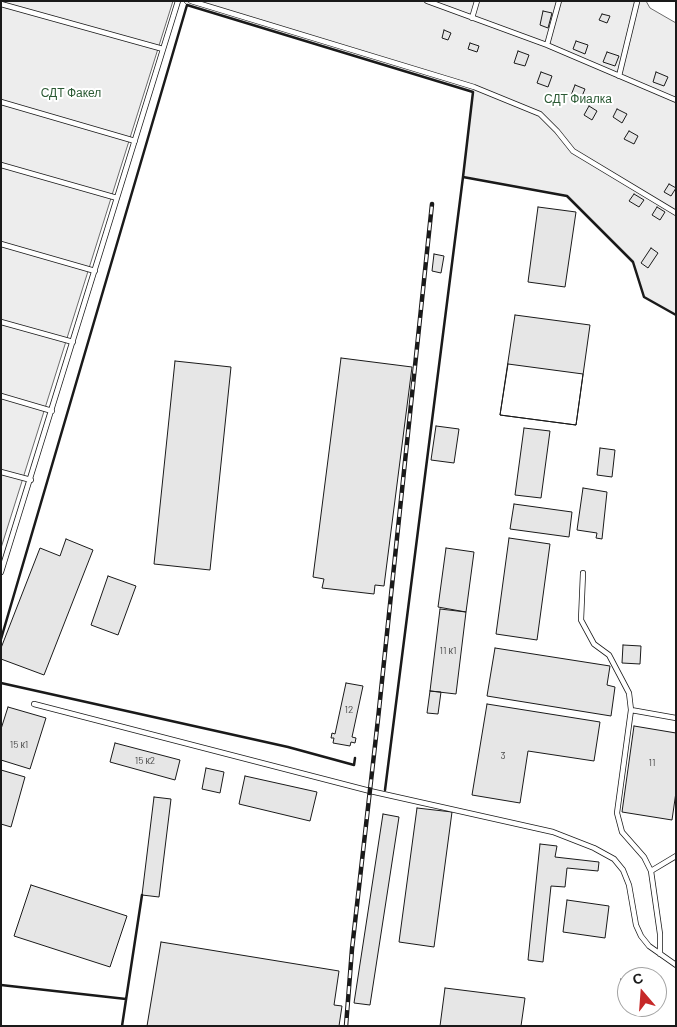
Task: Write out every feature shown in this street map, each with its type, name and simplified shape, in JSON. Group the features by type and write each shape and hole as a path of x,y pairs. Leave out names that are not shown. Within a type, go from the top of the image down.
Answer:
{"lane":[{"path":"1,572 4,554 31,480 178,1"},
{"path":"191,1 474,87 540,114 573,151 676,213"},
{"path":"427,1 547,45 676,100"},
{"path":"472,18 477,1"},
{"path":"547,45 559,1"},
{"path":"619,76 637,2"},
{"path":"1,4 163,49"},
{"path":"1,102 135,141"},
{"path":"1,165 117,198"},
{"path":"1,244 95,271"},
{"path":"1,322 73,342"},
{"path":"1,396 52,411"},
{"path":"1,472 31,480"},
{"path":"583,573 581,620 594,644 609,655 628,693 630,710 617,813 622,832 644,857 650,871 660,934 660,954"},
{"path":"34,704 370,791 553,832 594,848 614,859 623,870 629,885 636,925 641,936 649,946 676,965"},
{"path":"630,710 676,718"},
{"path":"650,871 676,856"}],"shaded area":[{"name":"СДТ Факел","path":"1,1 173,1 1,548"},
{"name":"СДТ Фиалка","path":"183,1 646,1 650,8 676,23 676,315 644,297 633,262 567,196 463,177 473,92 187,5"}],"building":[{"path":"543,11 552,13 548,28 540,25"},
{"path":"602,14 610,16 607,23 599,20"},
{"path":"444,30 451,33 448,40 442,38"},
{"path":"576,41 588,45 585,54 573,49"},
{"path":"470,43 479,46 477,52 468,49"},
{"path":"518,51 529,55 525,66 514,63"},
{"path":"607,52 619,56 615,66 603,62"},
{"path":"541,72 552,76 548,87 537,83"},
{"path":"656,72 668,77 664,86 653,82"},
{"path":"575,85 585,89 580,101 570,98"},
{"path":"589,106 597,111 592,120 584,115"},
{"path":"617,109 627,114 622,123 613,117"},
{"path":"629,131 638,136 634,144 624,139"},
{"path":"669,184 676,188 671,196 664,192"},
{"path":"634,194 644,200 639,207 629,201"},
{"path":"538,207 576,212 565,287 528,282"},
{"path":"657,207 665,212 660,220 652,215"},
{"path":"651,248 658,253 648,268 641,263"},
{"path":"434,254 444,256 441,273 432,271"},
{"path":"515,315 590,325 576,425 500,415"},
{"path":"341,358 412,367 384,586 375,585 374,594 322,588 324,579 313,577"},
{"path":"175,361 231,367 210,570 154,564"},
{"path":"508,364 583,374 576,425 500,415"},
{"path":"436,426 459,429 454,463 431,460"},
{"path":"524,428 550,431 541,498 515,495"},
{"path":"600,448 615,450 612,477 597,475"},
{"path":"583,488 607,492 602,539 596,538 597,533 577,530"},
{"path":"514,504 572,512 569,537 510,529"},
{"path":"509,538 550,544 537,640 496,634"},
{"path":"66,539 93,550 44,675 1,659 1,648 40,548 60,556"},
{"path":"446,548 474,552 466,612 438,607"},
{"path":"108,576 136,586 118,635 91,625"},
{"path":"440,609 466,612 456,694 430,691"},
{"path":"623,645 641,646 640,664 622,663"},
{"path":"495,648 610,666 607,685 615,687 611,716 487,696"},
{"path":"346,683 363,686 352,737 356,738 355,743 351,742 350,746 333,743 334,738 331,738 332,733 335,734"},
{"path":"430,691 441,692 438,714 427,713"},
{"path":"487,704 600,722 594,761 528,751 520,803 472,795"},
{"path":"8,707 46,718 30,769 1,760 1,729"},
{"path":"634,726 676,733 676,792 672,820 622,812"},
{"path":"115,743 180,760 175,780 110,762"},
{"path":"206,768 224,772 220,793 202,789"},
{"path":"1,770 25,777 11,827 1,824"},
{"path":"245,776 317,792 310,821 239,804"},
{"path":"154,797 171,799 159,897 142,895"},
{"path":"417,808 452,812 434,947 399,942"},
{"path":"383,814 399,817 370,1005 354,1003"},
{"path":"540,844 557,846 555,857 599,862 598,871 567,868 565,887 551,886 543,962 528,960"},
{"path":"31,885 127,916 110,967 14,936"},
{"path":"567,900 609,906 605,938 563,932"},
{"path":"161,942 339,971 334,1005 342,1006 339,1026 147,1026"},
{"path":"445,988 525,998 521,1026 440,1026"}],"railway":[{"path":"346,1026 352,949 432,204"}],"wall":[{"path":"1,639 187,5 473,92 463,177 567,196 633,262 644,297 676,315"},
{"path":"385,790 463,177"},
{"path":"1,683 288,747 354,765 355,758"},
{"path":"122,1026 142,895"},
{"path":"1,985 126,999"}]}
